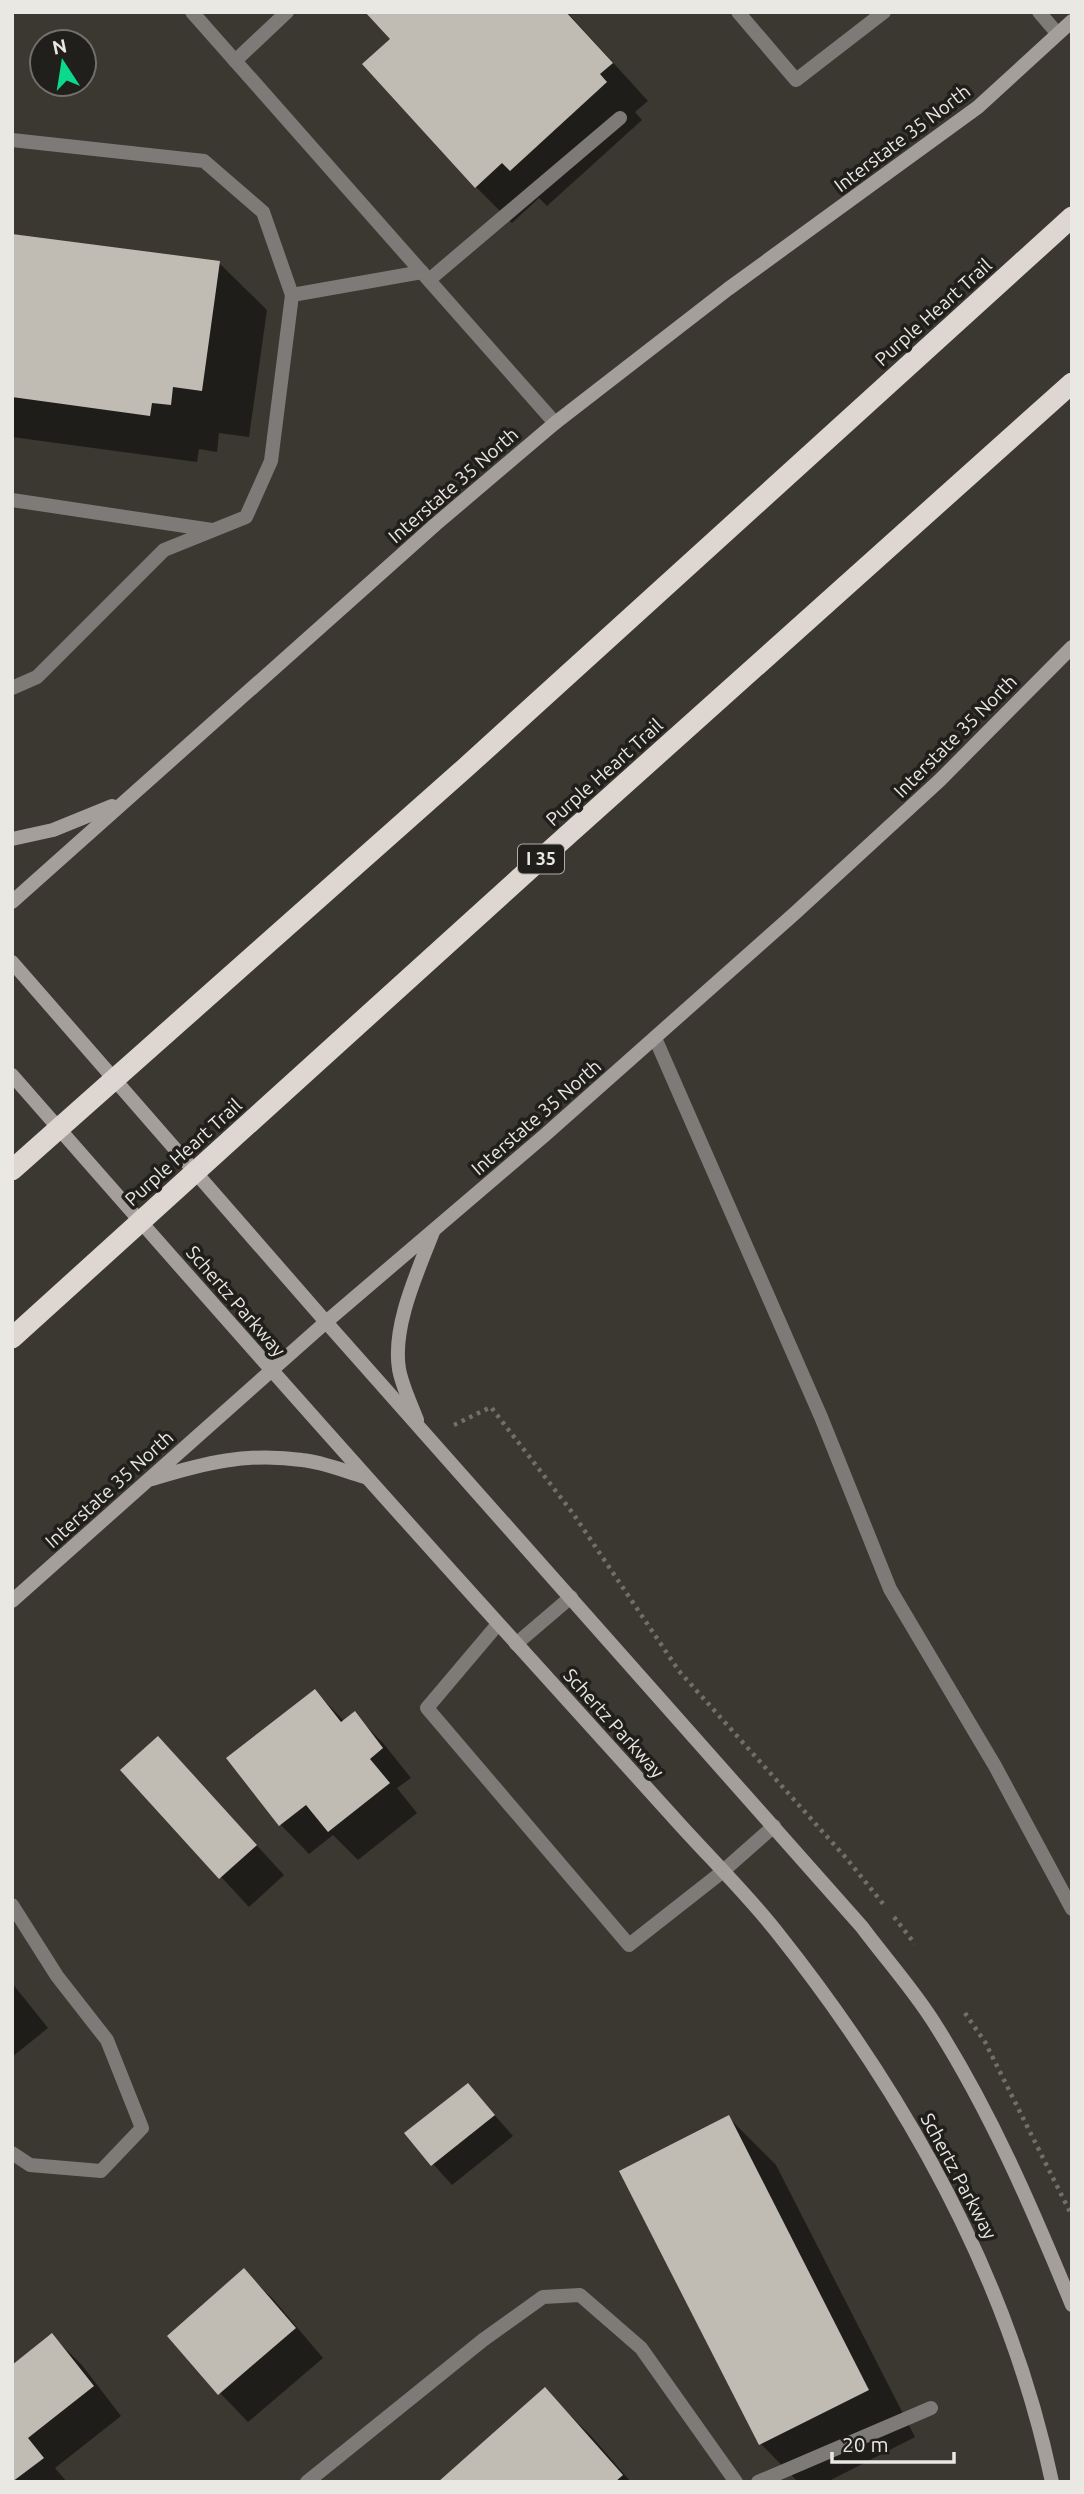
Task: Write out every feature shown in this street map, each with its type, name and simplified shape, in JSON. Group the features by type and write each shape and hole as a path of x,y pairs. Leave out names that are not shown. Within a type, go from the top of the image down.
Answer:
{"highway":[{"name":"Purple Heart Trail","path":"12,1170 464,769 1072,217"},
{"name":"Purple Heart Trail","path":"12,1338 512,884 1072,383"}],"main road":[{"name":"Interstate 35 North","path":"12,902 436,524 555,423 728,289 978,107 1072,21"},
{"name":"Interstate 35 North","path":"12,1601 326,1322 655,1038 940,780 1072,647"},
{"path":"12,839 53,830 123,802"},
{"path":"12,962 259,1247 862,1927 932,2020 991,2124 1036,2219 1072,2305"},
{"name":"Schertz Parkway","path":"12,1075 366,1478 775,1929 851,2032 922,2143 974,2244 1015,2346 1052,2482"},
{"path":"420,1428 399,1368 400,1327 408,1296 433,1231"},
{"path":"148,1480 201,1464 246,1457 303,1460 366,1478"}],"street":[{"path":"192,12 555,423"},
{"path":"235,61 287,12"},
{"path":"738,12 796,80 884,12"},
{"path":"1039,12 1058,33"},
{"path":"292,295 425,276 620,118"},
{"path":"12,140 204,161 263,212 292,295 271,461 246,517 164,551 37,677 12,688"},
{"path":"12,500 213,530"},
{"path":"655,1038 816,1405 890,1589 995,1766 1072,1909"},
{"path":"516,1644 570,1597"},
{"path":"498,1623 427,1709 629,1945 722,1872 774,1826"},
{"path":"12,1905 57,1976 107,2040 142,2127 102,2171 30,2165 12,2153"},
{"path":"307,2482 483,2340 544,2297 580,2295 641,2348 736,2482"},
{"path":"758,2482 931,2408"}],"building":[{"path":"365,12 566,12 613,63 600,74 607,82 510,171 502,163 475,188 362,64 390,39"},
{"path":"12,234 220,261 202,391 173,387 171,405 152,403 150,416 12,397"},
{"path":"315,1689 341,1722 355,1711 383,1748 370,1759 390,1783 328,1832 306,1805 279,1826 226,1758"},
{"path":"158,1736 257,1845 219,1879 120,1770"},
{"path":"468,2083 495,2115 431,2166 404,2133"},
{"path":"729,2115 869,2390 759,2445 619,2171"},
{"path":"244,2268 296,2328 218,2395 167,2336"},
{"path":"52,2333 94,2386 28,2438 44,2458 12,2482 12,2365"},
{"path":"545,2387 623,2475 615,2482 438,2482"}]}
